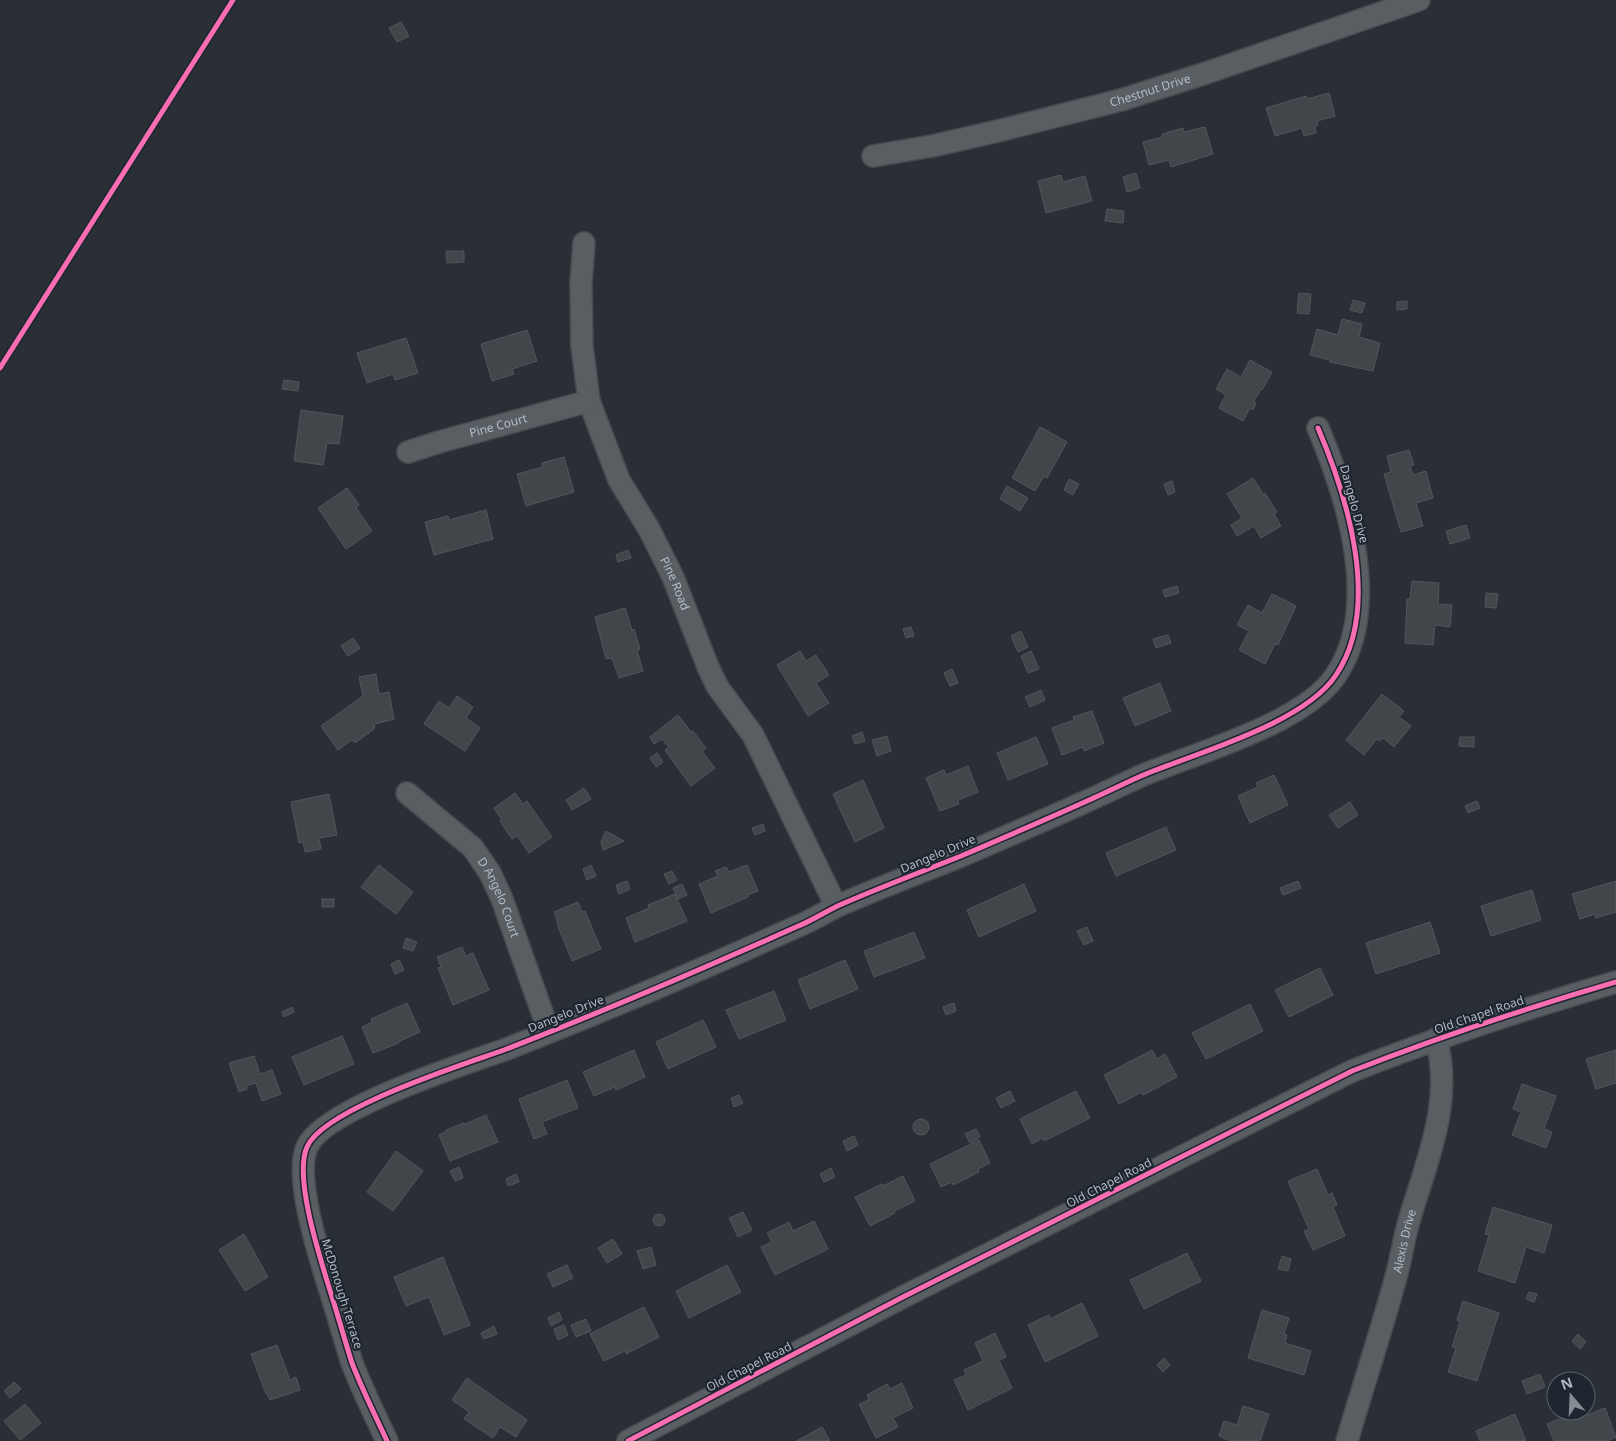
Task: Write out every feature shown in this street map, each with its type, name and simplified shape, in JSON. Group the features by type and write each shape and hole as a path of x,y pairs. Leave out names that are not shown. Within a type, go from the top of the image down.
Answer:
{"street":[{"name":"Chestnut Drive","path":"874,156 932,146 1121,100 1419,0"},
{"name":"Pine Road","path":"584,243 581,283 582,346 589,402 619,480 650,529 673,577 717,686 753,735 836,906"},
{"name":"Pine Court","path":"408,452 589,402"},
{"name":"Dangelo Drive","path":"307,1146 312,1137 323,1128 351,1110 400,1088 549,1032 800,926 836,906 964,854 1142,776 1264,726 1316,698 1326,689 1345,661 1352,643 1358,598 1356,548 1332,460 1318,428"},
{"name":"D Angelo Court","path":"407,793 472,848 490,873 502,899 549,1032"},
{"name":"Old Chapel Road","path":"628,1441 988,1254 1352,1071 1506,1016 1616,982"},
{"name":"Alexis Drive","path":"1347,1441 1396,1277 1409,1223 1439,1118 1443,1097 1443,1074 1440,1051 1436,1040"},
{"name":"McDonough Terrace","path":"307,1146 304,1155 304,1175 307,1206 316,1244 353,1364 387,1441"}],"building":[{"path":"401,22 409,36 397,42 389,28"},
{"path":"1329,93 1335,116 1317,121 1316,133 1304,136 1302,128 1275,136 1266,108 1306,96 1307,99"},
{"path":"1205,127 1213,154 1171,167 1169,160 1149,165 1143,142 1163,137 1162,134 1183,128 1184,132"},
{"path":"1136,173 1140,188 1127,192 1123,177"},
{"path":"1061,175 1063,182 1085,176 1092,201 1046,213 1038,181"},
{"path":"1107,209 1124,211 1123,223 1105,221"},
{"path":"446,251 464,251 464,262 447,263"},
{"path":"1299,293 1311,294 1309,314 1297,313"},
{"path":"1353,300 1365,303 1362,313 1350,310"},
{"path":"1407,301 1407,309 1397,310 1397,302"},
{"path":"1342,319 1362,324 1359,337 1380,343 1373,371 1330,362 1330,360 1310,355 1317,329 1338,335"},
{"path":"527,330 537,361 512,369 514,374 492,381 481,344"},
{"path":"406,338 418,373 395,380 393,374 367,383 357,353"},
{"path":"1250,360 1272,372 1254,401 1256,403 1253,410 1250,408 1243,421 1219,408 1226,395 1216,389 1227,369 1241,377"},
{"path":"284,380 299,382 298,391 282,389"},
{"path":"301,410 343,416 339,444 327,443 323,465 294,461"},
{"path":"1040,427 1067,442 1047,478 1044,476 1035,491 1012,478"},
{"path":"1409,450 1414,465 1410,466 1413,475 1426,471 1433,498 1416,503 1423,526 1401,532 1384,474 1391,472 1387,456"},
{"path":"564,457 574,492 526,506 517,474 543,467 542,463"},
{"path":"1253,478 1277,512 1274,514 1281,526 1261,538 1254,526 1237,536 1231,525 1242,518 1227,494"},
{"path":"1069,479 1079,484 1073,495 1064,490"},
{"path":"1172,481 1175,492 1168,495 1164,484"},
{"path":"1007,486 1028,498 1020,511 1000,499"},
{"path":"347,488 359,505 356,508 372,531 346,549 318,508"},
{"path":"486,510 493,539 434,555 425,522 448,516 449,520"},
{"path":"1466,525 1470,538 1450,544 1446,531"},
{"path":"628,550 631,558 618,562 616,555"},
{"path":"1412,581 1439,583 1438,604 1452,605 1450,627 1435,625 1433,645 1405,643 1407,599 1410,599"},
{"path":"1177,586 1179,593 1165,597 1163,590"},
{"path":"1486,593 1498,594 1496,608 1485,607"},
{"path":"1272,594 1296,606 1278,645 1275,644 1265,664 1239,650 1249,631 1237,625 1248,605 1262,613"},
{"path":"625,608 640,649 637,650 643,671 619,678 612,658 606,659 595,617"},
{"path":"911,627 914,636 906,638 903,629"},
{"path":"1021,631 1028,647 1018,652 1011,636"},
{"path":"1168,635 1171,643 1156,648 1153,639"},
{"path":"353,638 360,648 348,656 341,646"},
{"path":"800,651 806,661 816,655 829,675 816,683 829,703 808,716 777,665"},
{"path":"1031,651 1039,669 1028,673 1021,656"},
{"path":"952,669 958,683 950,686 944,673"},
{"path":"376,674 379,694 389,692 394,719 375,724 374,729 355,743 352,740 338,750 321,726 363,696 359,677"},
{"path":"1160,683 1171,711 1135,726 1123,698"},
{"path":"1041,690 1045,700 1030,707 1025,697"},
{"path":"1382,694 1404,711 1399,717 1411,726 1394,747 1383,738 1380,741 1377,739 1364,755 1346,740"},
{"path":"457,696 473,707 466,718 480,728 465,751 424,724 439,701 449,708"},
{"path":"1092,711 1104,743 1084,751 1083,747 1062,755 1052,728 1074,720 1073,717"},
{"path":"678,715 706,748 702,751 715,768 691,786 665,750 669,747 662,739 654,744 650,737"},
{"path":"862,732 865,741 855,744 852,736"},
{"path":"887,736 891,751 877,756 872,740"},
{"path":"1036,737 1048,764 1008,780 997,753"},
{"path":"1460,737 1474,737 1474,747 1459,746"},
{"path":"657,753 663,762 656,767 650,758"},
{"path":"968,766 978,792 958,800 959,804 940,811 926,778 944,770 946,775"},
{"path":"1274,775 1288,805 1250,823 1238,796 1258,787 1256,783"},
{"path":"863,780 884,828 855,842 833,794"},
{"path":"584,788 591,799 572,810 566,800"},
{"path":"515,793 523,804 527,801 552,837 529,853 517,836 512,839 494,808"},
{"path":"329,794 337,835 319,838 321,849 305,852 303,842 299,843 291,802"},
{"path":"1477,801 1480,808 1468,813 1465,806"},
{"path":"1350,802 1358,815 1338,828 1329,815"},
{"path":"763,824 765,831 755,835 752,828"},
{"path":"1166,827 1176,850 1116,876 1106,853"},
{"path":"606,831 624,841 603,850 601,842"},
{"path":"379,865 413,892 396,914 361,887"},
{"path":"591,865 596,876 587,880 583,869"},
{"path":"747,865 758,891 711,913 699,884 718,876 715,871 726,867 729,872"},
{"path":"672,871 677,880 669,884 664,874"},
{"path":"627,881 630,889 619,894 616,885"},
{"path":"1298,881 1301,888 1283,895 1280,888"},
{"path":"1616,881 1616,912 1596,918 1595,914 1580,919 1572,894"},
{"path":"682,884 687,895 678,899 673,888"},
{"path":"1024,884 1036,911 979,937 967,910"},
{"path":"1532,890 1541,920 1491,936 1481,906"},
{"path":"675,894 687,921 635,942 626,918 649,908 648,905"},
{"path":"322,899 334,899 334,907 322,907"},
{"path":"578,902 582,912 585,911 601,949 572,961 554,912"},
{"path":"1430,922 1440,953 1376,974 1366,943"},
{"path":"1087,927 1093,941 1084,945 1077,931"},
{"path":"914,932 925,958 874,977 864,951"},
{"path":"406,938 417,942 413,951 403,948"},
{"path":"462,947 466,956 473,953 489,990 453,1005 438,968 441,967 437,957"},
{"path":"399,960 404,970 395,974 391,964"},
{"path":"845,960 858,989 810,1009 798,980"},
{"path":"1320,968 1333,995 1289,1017 1275,990"},
{"path":"774,991 786,1020 739,1039 726,1010"},
{"path":"407,1003 420,1032 373,1053 362,1027 372,1022 371,1019"},
{"path":"954,1003 956,1011 946,1015 943,1007"},
{"path":"1250,1004 1263,1031 1206,1059 1192,1033"},
{"path":"292,1007 294,1012 284,1017 282,1012"},
{"path":"703,1020 716,1047 668,1069 656,1042"},
{"path":"342,1036 354,1064 304,1085 292,1057"},
{"path":"634,1050 645,1077 616,1090 615,1087 594,1096 583,1072"},
{"path":"1152,1050 1157,1059 1165,1054 1177,1077 1143,1095 1142,1092 1119,1104 1104,1075"},
{"path":"1616,1050 1616,1083 1596,1089 1586,1059"},
{"path":"254,1056 260,1074 272,1070 281,1094 262,1101 256,1083 246,1086 247,1089 239,1092 229,1063"},
{"path":"567,1080 578,1108 542,1122 547,1134 534,1139 519,1099"},
{"path":"1522,1084 1556,1096 1544,1129 1552,1132 1546,1148 1512,1135 1521,1112 1513,1109"},
{"path":"1010,1091 1015,1101 1001,1108 996,1098"},
{"path":"1076,1091 1090,1118 1044,1141 1043,1138 1032,1144 1020,1119"},
{"path":"739,1095 743,1103 734,1107 731,1098"},
{"path":"486,1115 498,1142 450,1161 439,1135 446,1130"},
{"path":"921,1119 929,1127 921,1135 913,1127"},
{"path":"976,1129 980,1137 970,1143 965,1134"},
{"path":"854,1136 858,1145 847,1151 843,1141"},
{"path":"979,1140 990,1163 978,1169 979,1172 953,1185 952,1182 941,1187 930,1164"},
{"path":"396,1151 423,1171 393,1211 367,1192"},
{"path":"459,1167 463,1178 455,1181 450,1171"},
{"path":"831,1168 835,1177 824,1182 820,1174"},
{"path":"1317,1169 1328,1195 1332,1193 1337,1205 1333,1207 1345,1236 1313,1250 1304,1231 1309,1229 1288,1181"},
{"path":"516,1174 519,1182 508,1186 506,1179"},
{"path":"903,1176 915,1201 870,1226 855,1197"},
{"path":"1493,1207 1552,1225 1544,1253 1526,1247 1515,1283 1478,1271 1489,1235 1485,1234"},
{"path":"743,1212 752,1230 738,1237 729,1218"},
{"path":"657,1214 661,1214 665,1220 661,1226 657,1226 653,1222 653,1218"},
{"path":"814,1221 828,1249 775,1275 761,1247 772,1242 767,1233 789,1222 793,1231"},
{"path":"244,1234 268,1277 245,1291 219,1250"},
{"path":"613,1239 622,1254 607,1263 598,1248"},
{"path":"651,1247 656,1265 643,1269 637,1251"},
{"path":"1187,1253 1201,1281 1144,1309 1130,1280"},
{"path":"1282,1256 1291,1259 1288,1271 1278,1269"},
{"path":"443,1257 470,1325 444,1335 429,1297 406,1306 394,1277"},
{"path":"567,1265 573,1278 553,1287 547,1274"},
{"path":"727,1265 741,1292 689,1318 676,1291"},
{"path":"1529,1292 1537,1294 1534,1302 1526,1299"},
{"path":"1463,1301 1499,1313 1477,1381 1448,1372 1456,1348 1452,1347 1460,1321 1457,1320"},
{"path":"1082,1303 1098,1336 1045,1362 1028,1325 1049,1315 1050,1319"},
{"path":"644,1307 659,1337 626,1354 625,1351 604,1361 590,1334"},
{"path":"1262,1310 1289,1318 1284,1334 1287,1335 1285,1343 1311,1351 1304,1375 1248,1358"},
{"path":"559,1312 562,1320 551,1326 548,1318"},
{"path":"586,1319 591,1331 576,1337 571,1325"},
{"path":"564,1325 568,1335 558,1340 554,1329"},
{"path":"494,1326 497,1334 484,1339 481,1333"},
{"path":"995,1333 1006,1357 999,1360 1012,1388 968,1410 954,1380 966,1375 964,1370 983,1361 975,1343"},
{"path":"1578,1334 1586,1342 1580,1349 1572,1341"},
{"path":"277,1345 290,1380 296,1377 300,1390 270,1400 251,1354"},
{"path":"1164,1358 1170,1365 1163,1372 1157,1365"},
{"path":"1540,1374 1545,1387 1527,1394 1522,1381"},
{"path":"467,1378 527,1420 516,1437 500,1427 493,1438 464,1419 469,1412 452,1400"},
{"path":"14,1382 21,1389 10,1398 4,1391"},
{"path":"902,1383 913,1408 893,1418 898,1427 876,1438 859,1404 869,1400 867,1395 887,1384 890,1389"},
{"path":"25,1404 41,1423 20,1440 4,1421"},
{"path":"1243,1406 1269,1414 1260,1441 1230,1441 1219,1436 1224,1421 1237,1425"},
{"path":"1605,1408 1616,1437 1607,1441 1554,1441 1547,1424 1554,1421 1596,1421 1596,1412"},
{"path":"1515,1414 1526,1441 1480,1441 1476,1431"},
{"path":"822,1427 830,1441 796,1441"}],"cycle path":[{"path":"0,368 233,0"},
{"path":"387,1441 352,1363 310,1221 306,1199 304,1161 307,1147 318,1133 339,1118 396,1090 504,1050 651,990 802,925 842,904 961,856 1141,776 1247,735 1300,708 1321,692 1336,675 1350,648 1357,617 1358,585 1349,518 1340,486 1318,428"},
{"path":"628,1441 901,1298 1352,1071 1417,1046 1616,982"}]}
